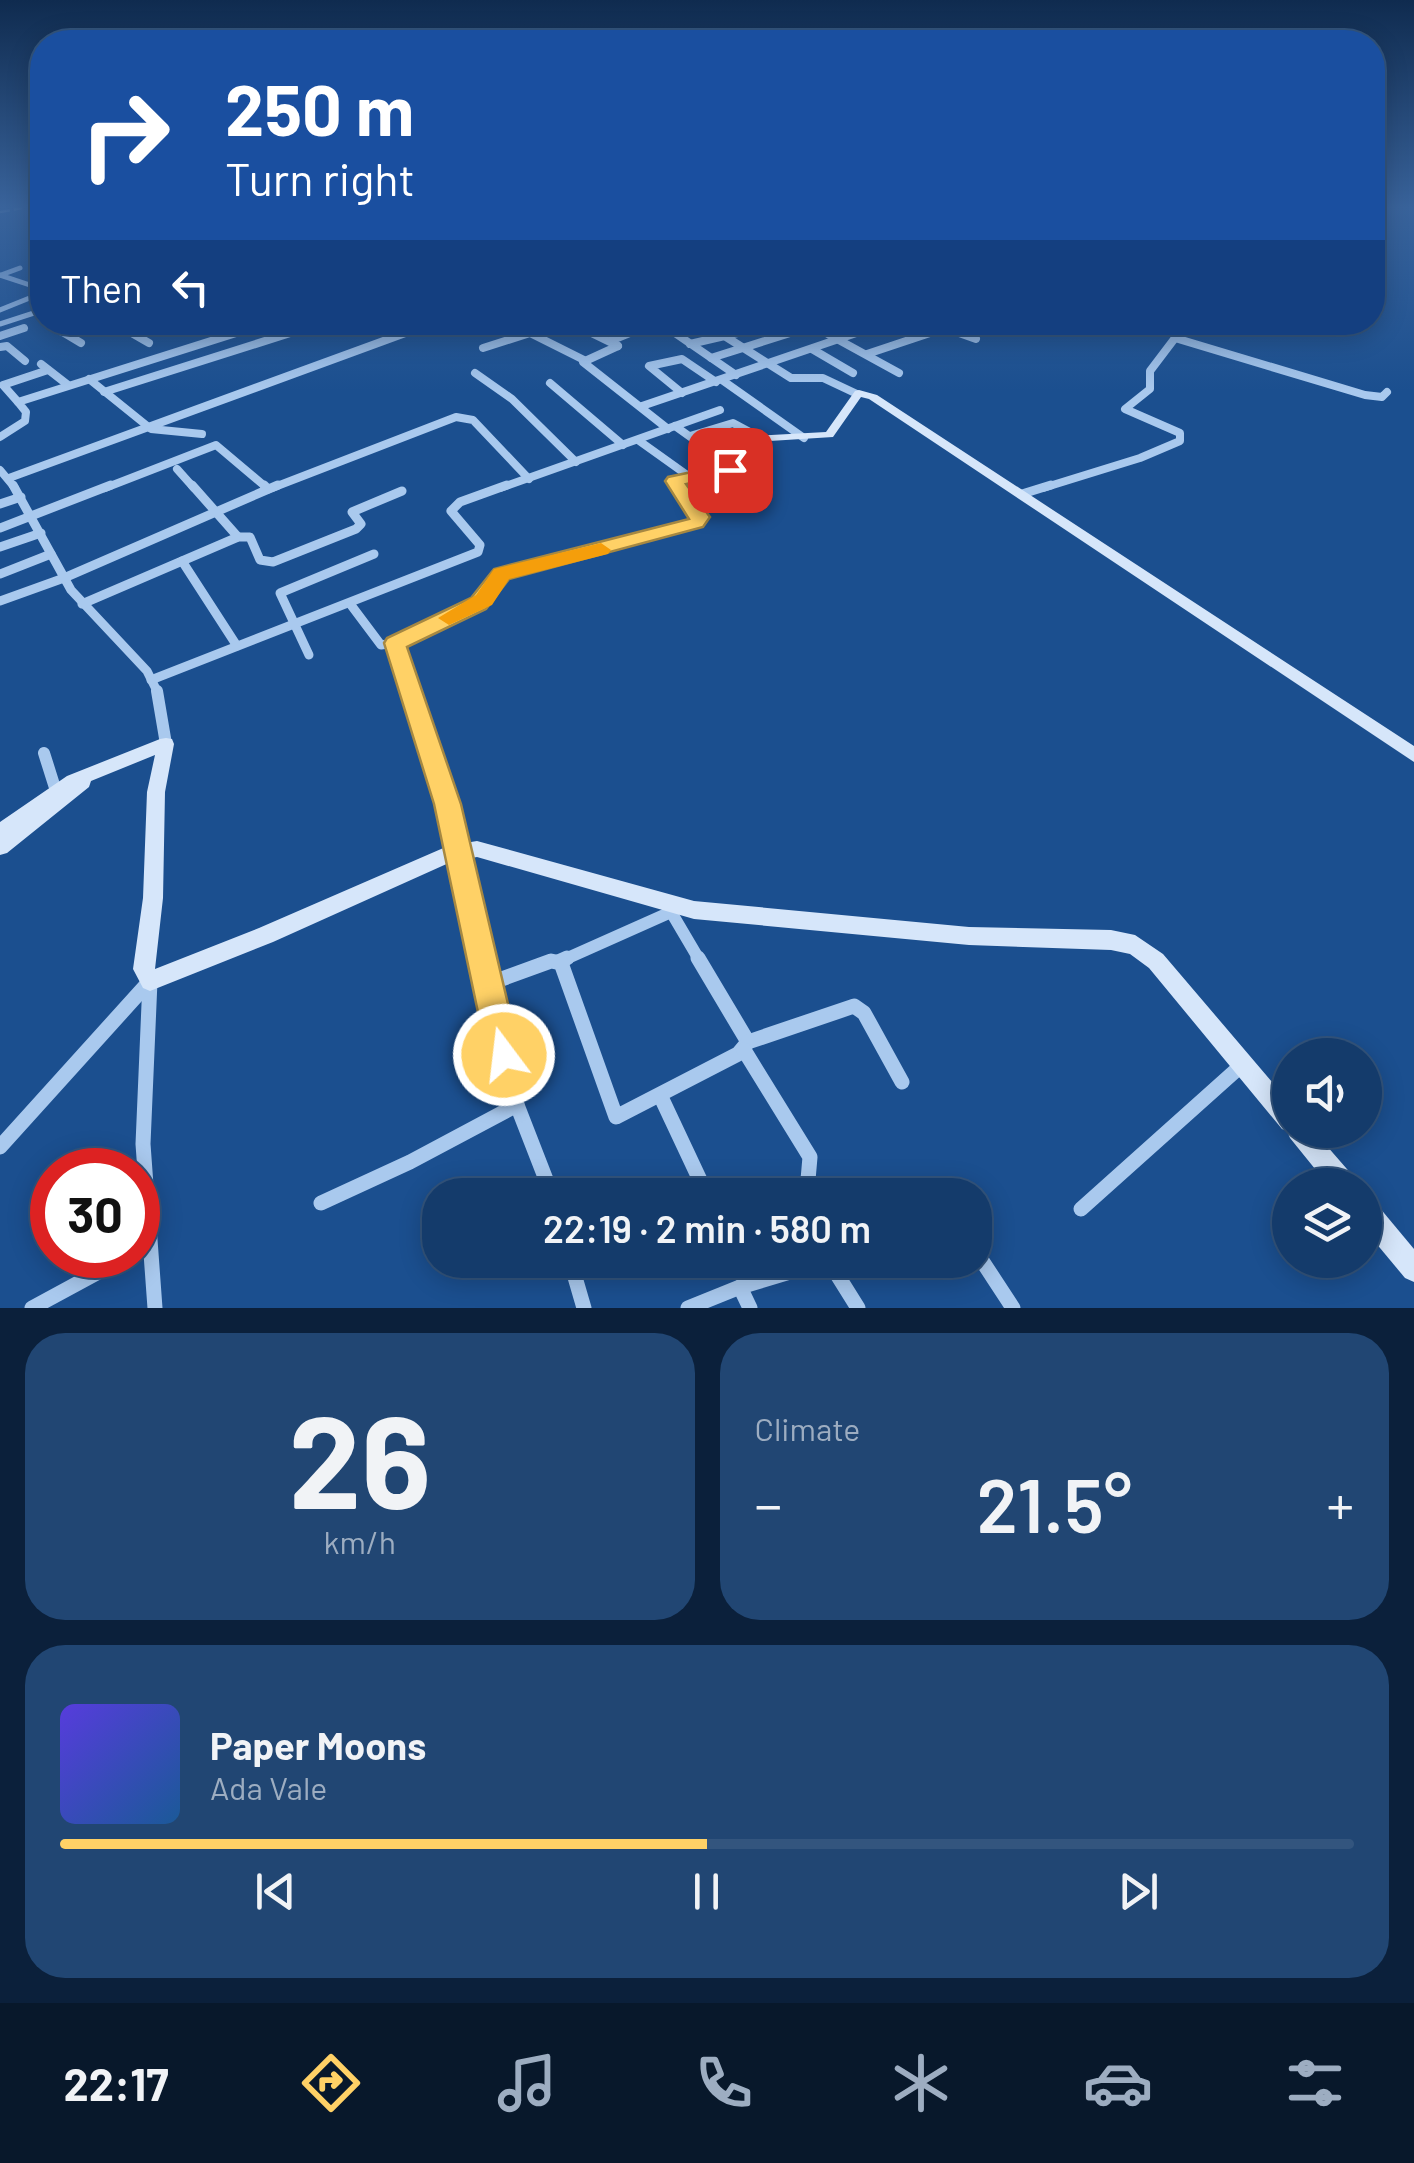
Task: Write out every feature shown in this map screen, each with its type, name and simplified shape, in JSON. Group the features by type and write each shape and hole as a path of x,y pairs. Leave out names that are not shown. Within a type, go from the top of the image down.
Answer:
{"street":[{"path":"0,275 29,285"},
{"path":"0,298 30,310"},
{"path":"0,310 30,298"},
{"path":"0,324 30,316"},
{"path":"0,336 24,328"},
{"path":"68,335 81,342"},
{"path":"135,335 149,343"},
{"path":"18,402 223,335"},
{"path":"104,392 283,335"},
{"path":"141,1148 140,1081 150,981 143,969 152,898 156,792 166,744 165,716 152,680 130,648 82,604 64,578 34,517 4,474 398,335"},
{"path":"483,348 524,335"},
{"path":"534,335 584,360 672,428 709,448 722,448 734,440 804,438 834,432 857,394"},
{"path":"584,360 618,347 596,335"},
{"path":"610,341 625,335"},
{"path":"678,335 736,376"},
{"path":"690,344 723,335 792,378 823,378 873,398 1414,755"},
{"path":"710,358 786,335"},
{"path":"834,335 899,372"},
{"path":"642,406 851,335"},
{"path":"867,354 924,335"},
{"path":"965,335 976,339"},
{"path":"1022,494 1140,458 1180,441 1180,432 1126,409 1150,389 1150,370 1176,338 1365,395 1382,397 1387,392"},
{"path":"0,348 8,346 25,361"},
{"path":"812,350 853,373"},
{"path":"682,393 650,366 682,358 804,438"},
{"path":"0,437 25,421 26,412 2,386 4,383 45,367 68,385"},
{"path":"474,374 512,399 576,462"},
{"path":"89,378 146,426 172,434 202,434"},
{"path":"550,383 624,445"},
{"path":"152,680 478,552 480,544 451,508 720,410"},
{"path":"0,600 64,578 268,489 462,416 474,420 529,479"},
{"path":"690,436 734,423 760,438"},
{"path":"638,440 687,476"},
{"path":"0,528 216,446 224,448 268,489"},
{"path":"351,604 381,645 395,643 478,604 502,574 699,522 699,514 674,482 687,476 728,471 731,465 722,448"},
{"path":"177,469 238,537"},
{"path":"82,604 238,537 250,537 260,560 273,562 356,529 361,524 352,512 402,491"},
{"path":"0,504 21,497"},
{"path":"0,547 41,533"},
{"path":"0,574 51,554"},
{"path":"309,655 279,595 282,590 374,554"},
{"path":"182,561 237,646"},
{"path":"395,643 447,804 485,985 516,1106 545,1178"},
{"path":"0,832 56,791 166,744"},
{"path":"44,753 56,791"},
{"path":"0,847 90,776"},
{"path":"0,1147 150,981 458,852 477,849 669,908 814,924 968,936 1111,940 1135,945 1156,961 1272,1099"},
{"path":"485,985 558,962 669,908"},
{"path":"669,908 810,1156 809,1178"},
{"path":"558,962 568,973 614,1116 746,1046 854,1006 864,1013 902,1082"},
{"path":"1081,1209 1243,1064"},
{"path":"660,1095 699,1178"},
{"path":"321,1203 516,1106"},
{"path":"1313,1148 1330,1168"},
{"path":"1382,1230 1414,1269"},
{"path":"992,1276 1013,1308"},
{"path":"32,1308 87,1278"},
{"path":"149,1278 155,1308"},
{"path":"575,1278 584,1308"},
{"path":"688,1308 770,1278"},
{"path":"840,1278 858,1308"},
{"path":"740,1287 750,1308"}],"slow traffic":[{"path":"449,618 484,600 502,574 601,550"}],"route":[{"path":"504,1055 485,985 447,804 395,643 478,604 502,574 699,522 700,517 674,481 682,476 730,470"}]}
